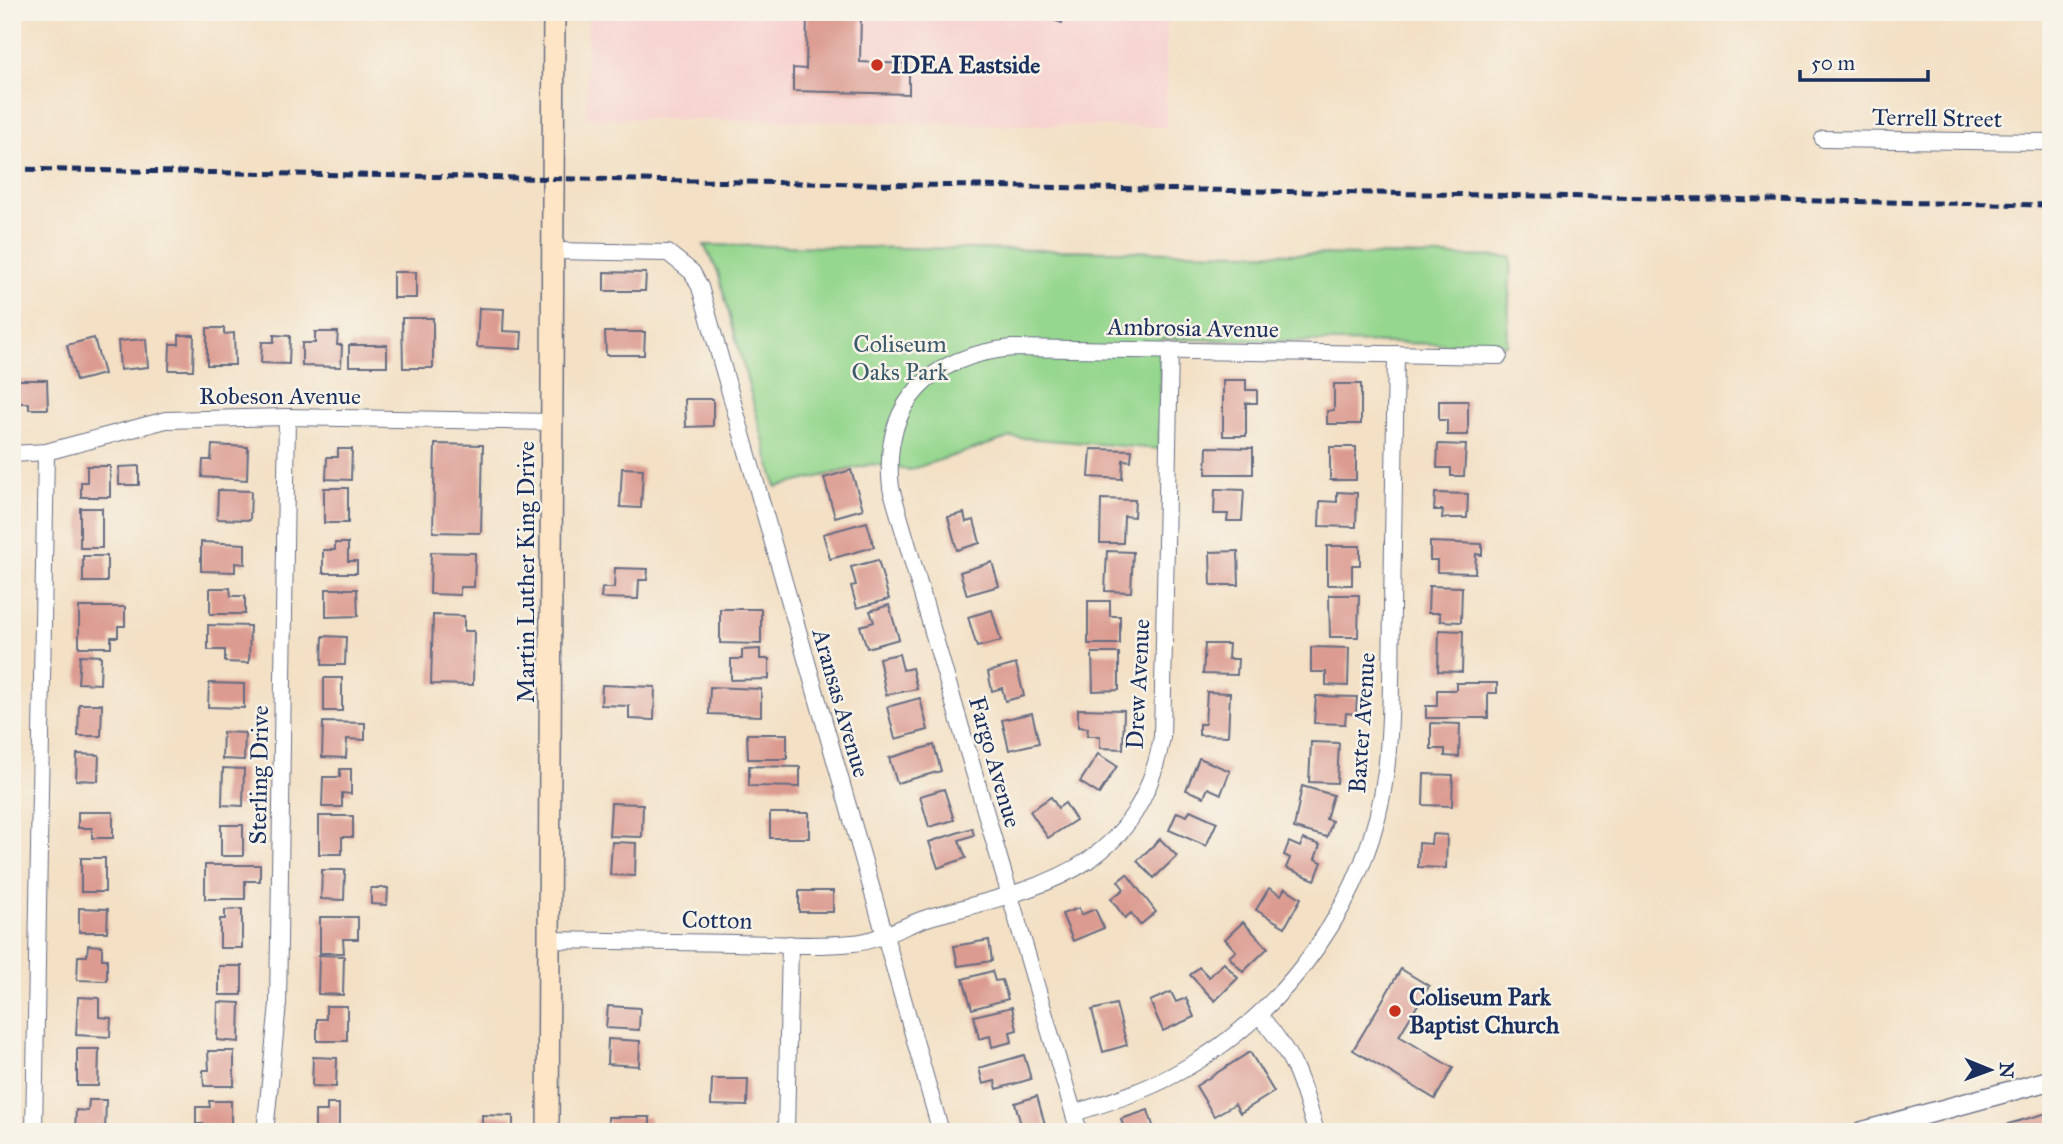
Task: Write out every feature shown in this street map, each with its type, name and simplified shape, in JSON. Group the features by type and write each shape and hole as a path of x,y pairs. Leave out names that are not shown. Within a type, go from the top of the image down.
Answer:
{"main road":[{"name":"Martin Luther King Drive","path":"548,1132 554,12"}],"street":[{"name":"Terrell Street","path":"1823,139 2051,142"},
{"name":"Aransas Avenue","path":"553,251 668,253 692,272 700,286 941,1132"},
{"name":"Ambrosia Avenue","path":"905,404 940,369 964,356 990,350 1170,350 1499,356"},
{"name":"Drew Avenue","path":"883,935 914,922 1051,882 1100,852 1137,809 1156,765 1163,718 1170,350"},
{"name":"Baxter Avenue","path":"1074,1113 1137,1092 1176,1074 1213,1052 1259,1015 1303,967 1348,895 1377,815 1389,730 1396,354"},
{"name":"Fargo Avenue","path":"905,404 891,441 888,467 891,488 1079,1132"},
{"name":"Robeson Avenue","path":"12,454 47,452 166,420 287,417 553,422"},
{"name":"Sterling Drive","path":"265,1132 278,1004 287,417"},
{"path":"34,1132 47,452"},
{"name":"Cotton","path":"549,940 790,944 851,943 883,935"},
{"path":"786,1132 790,944"},
{"path":"1259,1015 1284,1044 1294,1061 1316,1132"},
{"path":"1861,1132 2051,1080"}],"shaded area":[{"name":"IDEA Eastside","path":"588,12 1167,12 1166,127 586,118"}],"green space":[{"name":"Coliseum Oaks Park","path":"704,245 1511,257 1507,345 1161,339 1159,449 1011,437 909,470 872,464 776,487 718,272"}],"building":[{"path":"807,12 861,12 860,62 909,64 909,94 793,91 793,68 806,69"},
{"path":"1030,12 1065,12 1062,23"},
{"path":"393,272 416,272 416,298 393,298"},
{"path":"604,272 646,273 645,291 604,291"},
{"path":"479,308 504,309 503,331 522,332 521,349 477,347"},
{"path":"402,318 433,318 433,368 403,368"},
{"path":"207,328 224,328 224,334 234,333 235,365 207,365"},
{"path":"315,332 338,332 337,345 342,345 341,367 302,366 302,343 315,343"},
{"path":"605,332 645,332 644,355 606,355"},
{"path":"179,335 194,335 193,370 169,370 170,344 179,344"},
{"path":"274,335 290,336 289,364 261,363 262,342 274,342"},
{"path":"94,338 104,374 76,381 67,345"},
{"path":"146,339 148,367 120,370 118,341"},
{"path":"349,345 387,345 387,366 349,366"},
{"path":"12,380 47,380 48,409 29,409 29,403 16,403 16,415 12,415"},
{"path":"1223,380 1246,380 1246,390 1257,390 1257,403 1246,403 1246,436 1223,436"},
{"path":"1334,384 1361,384 1361,424 1327,424 1327,411 1334,410"},
{"path":"685,399 713,399 713,426 686,427"},
{"path":"1439,401 1468,401 1468,435 1447,435 1447,420 1439,420"},
{"path":"435,444 483,445 481,533 433,532"},
{"path":"1438,444 1466,445 1464,476 1451,476 1451,468 1437,468"},
{"path":"212,445 248,447 247,480 202,477 203,460 211,460"},
{"path":"1207,447 1253,448 1253,474 1206,474"},
{"path":"1330,447 1356,447 1356,480 1330,480"},
{"path":"338,449 352,449 351,480 326,479 327,457 338,457"},
{"path":"1091,449 1132,450 1131,461 1123,460 1122,479 1089,477"},
{"path":"87,466 110,466 110,497 81,497 81,482 87,482"},
{"path":"139,466 139,485 119,485 119,467"},
{"path":"622,468 643,469 641,508 620,507"},
{"path":"851,470 863,509 835,517 824,478"},
{"path":"324,488 348,488 348,523 324,523"},
{"path":"1215,489 1244,490 1242,521 1227,521 1228,514 1214,514"},
{"path":"218,490 251,491 250,520 217,519"},
{"path":"1337,492 1357,493 1356,527 1319,526 1320,501 1337,502"},
{"path":"1435,493 1468,494 1467,518 1442,518 1443,510 1434,510"},
{"path":"1101,499 1135,500 1134,517 1124,516 1123,543 1100,543"},
{"path":"80,508 102,508 102,548 80,548"},
{"path":"964,513 966,522 974,520 980,543 957,550 948,517"},
{"path":"867,522 874,547 830,559 823,534"},
{"path":"201,542 245,544 245,564 235,563 235,572 201,571"},
{"path":"1430,542 1482,544 1482,555 1476,554 1475,573 1437,572 1437,560 1430,560"},
{"path":"335,543 348,543 348,561 357,561 357,573 323,573 323,550 335,550"},
{"path":"1327,546 1360,546 1360,565 1352,565 1352,585 1327,585"},
{"path":"1107,551 1133,552 1131,592 1105,591"},
{"path":"1238,551 1239,585 1211,585 1210,552"},
{"path":"431,552 475,553 474,587 460,587 460,595 430,594"},
{"path":"83,556 107,556 107,582 83,582"},
{"path":"878,560 889,599 857,608 851,586 856,585 851,567"},
{"path":"992,562 999,586 967,595 960,572"},
{"path":"615,568 648,569 647,580 639,580 638,599 601,598 602,588 614,588"},
{"path":"1429,586 1462,587 1461,622 1440,621 1440,613 1428,613"},
{"path":"210,588 230,588 231,596 245,596 245,614 210,614"},
{"path":"326,589 357,589 358,616 326,617"},
{"path":"1329,595 1359,595 1358,637 1330,637"},
{"path":"1088,601 1110,601 1110,616 1120,616 1120,644 1088,644"},
{"path":"889,605 899,639 867,648 860,626 874,622 870,611"},
{"path":"79,607 125,607 125,626 118,626 118,637 111,637 111,647 79,647"},
{"path":"720,609 761,609 761,644 720,643"},
{"path":"992,610 1001,641 977,647 968,617"},
{"path":"433,615 464,616 464,631 474,631 473,685 431,684"},
{"path":"208,625 250,626 249,663 225,662 225,650 208,650"},
{"path":"1439,630 1463,631 1462,672 1438,671"},
{"path":"323,636 346,637 345,665 322,665"},
{"path":"1205,644 1229,644 1228,659 1238,659 1237,675 1203,674"},
{"path":"1311,647 1349,648 1348,686 1326,685 1326,672 1311,672"},
{"path":"760,649 760,659 769,659 769,679 731,680 731,659 742,659 742,650"},
{"path":"1092,653 1119,653 1119,690 1093,691"},
{"path":"899,654 903,670 912,668 917,689 886,695 879,658"},
{"path":"80,655 101,656 100,684 78,683"},
{"path":"1016,664 1024,696 1005,701 1002,688 992,691 988,672"},
{"path":"324,678 342,678 342,711 324,711"},
{"path":"209,683 244,684 244,708 208,707"},
{"path":"1456,683 1497,683 1497,693 1488,693 1488,718 1426,718 1426,706 1437,706 1437,690 1456,690"},
{"path":"602,685 655,687 654,720 629,719 629,706 601,705"},
{"path":"710,687 761,689 761,716 709,714"},
{"path":"1207,692 1230,693 1228,736 1199,735 1199,724 1205,724"},
{"path":"1316,696 1357,697 1356,714 1346,713 1345,724 1314,723"},
{"path":"920,698 928,730 895,739 887,707"},
{"path":"79,704 102,704 101,736 78,736"},
{"path":"1078,709 1124,710 1123,749 1100,748 1100,736 1087,736 1088,728 1078,727"},
{"path":"1032,713 1039,743 1009,750 1002,720"},
{"path":"323,722 365,723 365,740 347,739 346,758 322,757"},
{"path":"1431,723 1460,724 1459,757 1445,756 1445,749 1431,749"},
{"path":"223,732 245,733 244,760 222,759"},
{"path":"747,734 787,734 787,759 748,759"},
{"path":"1311,742 1339,743 1337,783 1309,782"},
{"path":"934,745 941,771 897,783 889,758"},
{"path":"77,754 99,755 98,781 76,780"},
{"path":"1098,754 1117,766 1099,794 1080,782"},
{"path":"1199,758 1230,771 1221,794 1208,788 1204,797 1186,790"},
{"path":"749,766 800,767 800,787 749,786"},
{"path":"223,768 244,769 243,806 222,805"},
{"path":"340,769 351,769 351,794 342,793 342,807 322,807 323,777 340,777"},
{"path":"1424,774 1453,775 1452,806 1423,805"},
{"path":"1302,786 1333,795 1326,819 1332,821 1327,837 1294,828"},
{"path":"944,789 954,820 929,827 920,796"},
{"path":"1051,797 1058,808 1065,803 1076,820 1048,838 1030,811"},
{"path":"611,803 643,804 642,837 609,836"},
{"path":"1190,810 1217,822 1206,846 1169,830 1177,812 1187,816"},
{"path":"78,812 113,812 113,838 92,838 92,828 78,828"},
{"path":"770,813 809,813 809,838 770,838"},
{"path":"319,816 353,816 353,837 342,837 342,854 319,854"},
{"path":"221,825 243,825 243,856 221,856"},
{"path":"972,828 974,835 959,840 966,858 938,868 929,842"},
{"path":"1432,834 1447,835 1446,868 1418,867 1419,843 1431,844"},
{"path":"1160,839 1177,856 1154,878 1137,861"},
{"path":"1303,839 1320,845 1315,859 1322,862 1315,880 1286,868 1290,858 1284,855 1289,842 1300,847"},
{"path":"612,842 636,843 635,876 610,875"},
{"path":"81,858 105,858 105,892 81,892"},
{"path":"205,865 260,865 260,881 245,881 245,899 205,899"},
{"path":"322,870 345,870 344,900 321,899"},
{"path":"1127,874 1156,912 1140,925 1131,913 1125,918 1111,899 1124,889 1118,881"},
{"path":"371,888 388,888 387,905 371,904"},
{"path":"1269,888 1281,895 1285,888 1301,898 1285,927 1256,910"},
{"path":"799,891 833,891 833,912 799,912"},
{"path":"79,908 108,909 107,932 79,932"},
{"path":"1079,908 1081,915 1095,909 1104,928 1073,941 1062,914"},
{"path":"242,909 242,948 220,948 220,919 225,919 225,910"},
{"path":"320,917 358,917 358,939 343,939 344,953 320,953"},
{"path":"1243,922 1268,948 1243,972 1229,957 1236,951 1225,939"},
{"path":"989,940 992,961 958,966 954,946"},
{"path":"88,945 102,946 102,959 107,959 107,981 77,980 78,956 87,956"},
{"path":"319,955 344,956 343,995 318,994"},
{"path":"1224,963 1238,978 1215,1001 1190,975 1199,967 1209,977"},
{"path":"219,966 242,966 242,995 219,995"},
{"name":"Coliseum Park Baptist Church","path":"1401,969 1429,986 1399,1036 1453,1068 1435,1099 1353,1050"},
{"path":"992,971 995,981 1002,980 1008,999 972,1009 963,979"},
{"path":"1171,992 1176,1002 1186,998 1194,1017 1163,1031 1150,1001"},
{"path":"78,997 99,998 99,1017 111,1018 110,1037 76,1035"},
{"path":"218,1002 240,1003 239,1042 217,1040"},
{"path":"1116,1004 1127,1045 1103,1052 1092,1010"},
{"path":"326,1006 347,1006 347,1041 317,1041 317,1019 326,1019"},
{"path":"608,1006 640,1008 639,1030 606,1028"},
{"path":"1012,1007 1017,1030 1010,1032 1012,1042 992,1047 990,1036 979,1039 974,1016"},
{"path":"608,1039 640,1041 639,1066 607,1064"},
{"path":"77,1049 99,1049 98,1086 77,1086"},
{"path":"208,1051 234,1051 234,1086 204,1086 203,1070 209,1070"},
{"path":"1250,1052 1274,1092 1240,1113 1235,1104 1214,1116 1196,1086"},
{"path":"1024,1055 1031,1079 997,1089 995,1081 983,1084 979,1068"},
{"path":"313,1057 337,1058 336,1087 312,1086"},
{"path":"712,1079 748,1079 747,1106 711,1105"},
{"path":"1037,1096 1047,1132 1023,1132 1015,1103"},
{"path":"89,1100 106,1100 105,1132 75,1132 76,1110 88,1111"},
{"path":"209,1101 231,1101 231,1132 208,1132 208,1124 196,1124 196,1107 210,1107"},
{"path":"327,1104 339,1104 339,1132 315,1132 315,1111 327,1111"},
{"path":"1148,1110 1155,1132 1125,1132 1121,1119"},
{"path":"2051,1112 2051,1132 2010,1132 2008,1124"},
{"path":"482,1115 513,1116 513,1132 482,1132"},
{"path":"608,1117 650,1117 650,1132 608,1132"}],"railway":[{"path":"12,169 2051,205"}],"place":[{"name":"IDEA Eastside","path":"877,65"},
{"name":"Coliseum Park Baptist Church","path":"1395,1011"}]}
